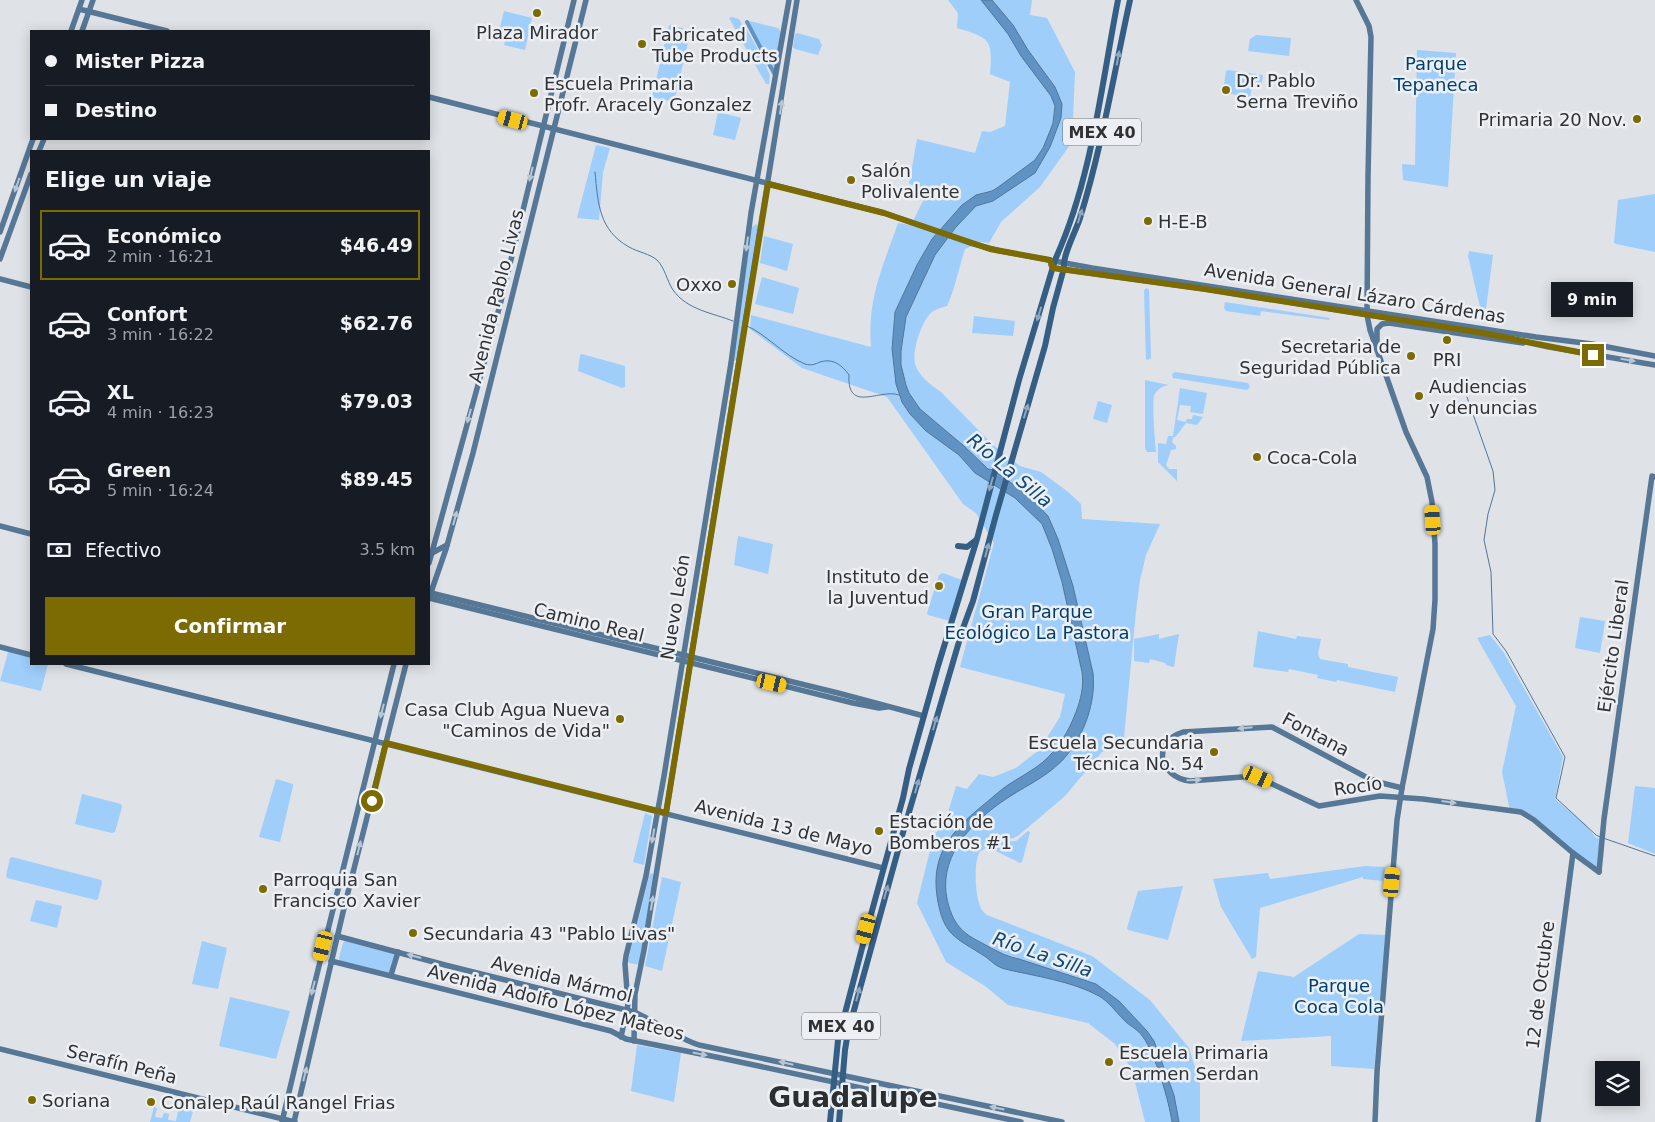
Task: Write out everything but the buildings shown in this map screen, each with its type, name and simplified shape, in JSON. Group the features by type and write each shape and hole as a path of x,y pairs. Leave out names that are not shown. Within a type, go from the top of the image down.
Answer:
{"main road":[{"name":"MEX 40","path":"830,1122 835,1061 843,1019 924,716 1053,268 1052,260 1063,243 1078,194 1093,134 1118,0"},
{"name":"MEX 40","path":"838,1122 847,1039 861,981 963,628 973,601 1045,346 1064,265 1081,214 1097,154 1130,0"},
{"path":"1093,134 1097,154"},
{"path":"958,546 967,547 976,539"},
{"path":"970,560 978,565 973,601"},
{"path":"893,834 902,836"},
{"path":"835,1061 838,1064 844,1064"}],"street":[{"path":"72,30 82,0"},
{"path":"82,30 92,0"},
{"name":"Avenida Pablo Livas","path":"430,553 436,538 495,324 574,0"},
{"name":"Avenida Pablo Livas","path":"430,593 448,544 500,346 586,0"},
{"path":"789,0 764,131 770,134 777,133 797,0"},
{"path":"1356,0 1369,26 1371,38 1366,312 1368,325 1406,432 1427,477 1432,502 1435,544 1433,628 1400,798 1376,1072 1375,1122"},
{"path":"80,9 164,30"},
{"name":"Avenida General Lázaro Cárdenas","path":"430,97 884,213 990,249 1162,283 1315,307 1366,312 1413,322 1511,337 1528,343 1655,365"},
{"path":"766,123 772,121 778,124"},
{"name":"Nuevo León","path":"634,1041 626,956 646,876 657,811 731,363 764,131"},
{"name":"Nuevo León","path":"621,1036 631,1011 646,941 761,222 777,133"},
{"path":"0,232 34,140"},
{"path":"0,259 30,177"},
{"path":"750,221 761,222"},
{"name":"Avenida General Lázaro Cárdenas","path":"1053,268 1064,265 1177,281 1366,312 1579,342 1655,356"},
{"path":"0,279 30,287"},
{"path":"1162,283 1180,281 1177,281"},
{"path":"1315,307 1360,318 1368,325"},
{"path":"1413,322 1420,328"},
{"path":"1382,362 1376,336 1379,326 1389,323 1516,343 1528,343"},
{"path":"1448,327 1452,333"},
{"path":"1549,347 1548,341 1550,338"},
{"path":"1579,342 1583,348 1579,352"},
{"name":"Ejército Liberal","path":"1599,872 1604,819 1653,477"},
{"path":"0,526 30,534"},
{"path":"430,544 436,538"},
{"path":"440,568 430,553 448,544"},
{"name":"Camino Real","path":"430,596 690,660 853,703 879,708 887,707 924,716"},
{"path":"0,647 30,655"},
{"name":"Avenida 13 de Mayo","path":"70,665 884,868"},
{"path":"282,1120 394,665"},
{"path":"294,1122 337,936 406,665"},
{"name":"Fontana","path":"1162,752 1167,742 1183,732 1269,726 1364,776 1378,782 1402,788"},
{"name":"Rocío","path":"1162,752 1166,767 1174,776 1180,779 1190,781 1254,776 1320,806 1380,796 1423,799 1521,812 1534,820 1599,872"},
{"name":"12 de Octubre","path":"1538,1122 1573,853"},
{"name":"Avenida Mármol","path":"337,936 631,1011 651,1019 694,1043 833,1078"},
{"path":"391,975 398,952"},
{"name":"Avenida Adolfo López Mateos","path":"331,961 602,1029 634,1041 833,1078"},
{"path":"716,1048 720,1058"},
{"name":"Serafín Peña","path":"0,1049 294,1122"},
{"path":"833,1078 843,1076 1062,1122"},
{"path":"833,1078 843,1084 1020,1122"},
{"path":"916,1100 918,1091"}],"green space":[{"name":"Gran Parque Ecológico La Pastora","path":"948,0 1032,0 1030,15 1047,18 1075,72 1072,142 1040,187 1001,222 989,243 981,242 965,249 947,306 932,312 921,328 914,357 916,367 925,380 941,392 994,446 1020,466 1041,472 1067,491 1081,504 1082,519 1160,524 1146,555 1140,580 1123,748 1111,747 1102,752 1065,796 1019,835 1014,838 993,841 981,850 978,854 976,869 978,901 987,915 1092,956 1150,1000 1189,1048 1200,1083 1200,1122 1145,1122 1132,1070 1115,1044 1088,1023 1008,1005 985,986 946,962 917,903 934,834 944,826 956,786 967,789 979,774 993,777 1016,768 1039,750 1060,717 1065,694 960,667 994,543 976,513 963,504 887,397 802,368 750,329 751,315 871,347 871,313 877,283 898,223 911,225 929,189 909,184 917,139 975,153 982,131 990,132 1005,126 1010,82 990,74 990,47 983,38 957,28 958,13"},
{"path":"504,11 532,18 525,50 504,45 507,34 499,32"},
{"path":"729,18 739,19 744,28 746,28 767,66 770,75 769,84 766,84"},
{"path":"749,21 778,28 781,32 774,70 748,23"},
{"path":"669,25 691,30 674,102 652,97"},
{"path":"795,34 819,39 822,45 818,55 793,47"},
{"path":"1256,35 1291,38 1289,56 1248,51 1250,39"},
{"name":"Parque Tepaneca","path":"1417,50 1456,53 1448,187 1403,180 1402,164 1415,165"},
{"path":"1226,71 1263,75 1261,89 1252,87 1250,97 1224,93"},
{"path":"718,112 741,118 735,140 713,135"},
{"path":"596,145 610,148 603,172 599,220 577,218"},
{"path":"1655,194 1655,252 1614,243 1618,200"},
{"path":"756,224 759,226 737,361 733,360 752,227"},
{"path":"764,236 793,244 787,271 760,263"},
{"path":"1469,251 1493,255 1484,324 1468,256"},
{"path":"762,277 799,288 793,314 755,304"},
{"path":"1147,288 1149,290 1151,358 1148,360 1146,359 1144,290"},
{"path":"1225,302 1330,318 1329,320 1261,311 1260,316 1226,311 1224,308"},
{"path":"974,316 1015,321 1013,336 972,333"},
{"path":"580,355 625,366 625,387 622,388 578,371"},
{"path":"1175,372 1248,383 1250,387 1247,390 1173,378 1172,374"},
{"path":"1145,380 1169,385 1157,391 1153,401 1156,452 1147,452 1145,448"},
{"path":"1180,388 1207,393 1203,414 1190,412 1191,406 1180,405 1177,420 1186,422 1187,419 1192,419 1193,415 1203,417 1197,425 1186,423 1173,438 1172,442 1176,449 1171,450 1166,465 1169,469 1177,469 1177,481 1158,462 1158,443 1166,444 1168,436 1173,436"},
{"path":"1098,401 1112,405 1107,423 1093,419"},
{"path":"738,536 773,544 768,574 734,565"},
{"path":"943,573 962,580 950,621 928,615 927,613 939,575"},
{"path":"1580,617 1605,621 1600,653 1575,648"},
{"path":"1258,631 1296,639 1297,636 1321,639 1318,654 1320,659 1398,677 1395,692 1337,680 1336,682 1317,678 1318,675 1289,669 1288,672 1253,667"},
{"path":"1159,634 1159,639 1179,634 1174,667 1150,659 1149,663 1134,661 1134,639"},
{"path":"1490,635 1504,653 1563,757 1555,799 1586,825 1596,838 1602,839 1599,872 1534,820 1510,811 1502,772 1516,706 1477,638"},
{"path":"9,649 30,656 30,665 48,665 41,691 0,681"},
{"path":"276,779 293,784 280,842 259,837"},
{"path":"1635,786 1655,788 1655,854 1628,843"},
{"path":"82,794 121,804 122,807 115,832 112,833 75,824"},
{"path":"645,813 652,816 644,865 633,862"},
{"path":"1028,831 1030,832 1022,862 1020,863 992,849 996,842 1016,841"},
{"path":"10,858 101,880 98,899 7,878"},
{"path":"1365,866 1385,867 1383,881 1363,879 1363,877 1260,908 1256,957 1252,959 1221,907 1213,879 1268,873 1270,879"},
{"path":"650,873 656,875 641,965 629,963 628,961"},
{"path":"662,877 681,882 662,971 645,966"},
{"path":"1183,886 1168,940 1128,930 1138,891"},
{"path":"36,900 62,906 57,928 30,921"},
{"name":"Parque Coca Cola","path":"1359,934 1386,935 1374,1069 1331,1066 1331,1036 1241,1041 1258,971 1294,977"},
{"path":"202,941 227,948 218,989 192,984"},
{"path":"345,941 395,954 389,973 340,961 339,958"},
{"path":"230,997 290,1011 276,1059 219,1046"},
{"path":"637,1045 681,1053 674,1102 631,1091"},
{"path":"180,1101 195,1104 190,1122 150,1122 154,1107 157,1108 155,1117 162,1118 164,1113 169,1114 168,1120 176,1121"}],"shaded area":[{"path":"981,0 992,0 1013,25 1028,50 1055,87 1062,104 1061,118 1050,147 1035,173 993,201 976,206 956,227 935,255 906,317 901,365 909,393 920,409 988,469 993,470 1028,495 1048,516 1058,539 1073,586 1093,673 1093,695 1084,727 1061,762 994,807 980,819 957,846 946,878 946,896 952,915 964,932 1008,956 1096,984 1119,1001 1154,1041 1174,1095 1179,1122 1172,1122 1161,1078 1148,1044 1141,1034 1109,1004 1099,996 1077,986 997,966 952,934 943,920 937,896 937,868 946,845 953,834 971,815 1005,787 1039,765 1054,751 1063,739 1073,719 1081,697 1083,682 1062,582 1042,524 1015,498 975,473 959,455 926,431 902,402 896,384 892,349 895,312 917,265 932,239 962,205 976,195 997,188 1035,160 1043,148 1053,123 1055,106 1051,96 1021,56 1008,34"}],"waterway":[{"path":"747,22 775,75"},
{"path":"595,172 599,205 611,233 629,247 657,260 673,290 685,302 701,310 733,321"},
{"path":"747,326 805,364 812,365 825,361 837,363 849,375 853,394 859,397 883,394 899,395"},
{"path":"1467,397 1493,471 1495,490 1488,514 1484,540 1491,572 1493,634 1506,651 1565,757 1556,798 1600,837"},
{"path":"1603,838 1655,856"}],"place":[{"name":"Plaza Mirador","path":"537,13"},
{"name":"Fabricated Tube Products","path":"642,44"},
{"name":"Dr. Pablo Serna Treviño","path":"1226,90"},
{"name":"Escuela Primaria Profr. Aracely Gonzalez","path":"534,93"},
{"name":"Primaria 20 Nov.","path":"1637,119"},
{"name":"Salón Polivalente","path":"851,180"},
{"name":"H-E-B","path":"1148,221"},
{"name":"Oxxo","path":"732,284"},
{"name":"PRI","path":"1447,340"},
{"name":"Secretaria de Seguridad Pública","path":"1411,356"},
{"name":"Audiencias y denuncias","path":"1419,396"},
{"name":"Coca-Cola","path":"1257,457"},
{"name":"Instituto de la Juventud","path":"939,586"},
{"name":"Casa Club Agua Nueva \"Caminos de Vida\"","path":"620,719"},
{"name":"Escuela Secundaria Técnica No. 54","path":"1214,752"},
{"name":"Estación de Bomberos #1","path":"879,831"},
{"name":"Parroquia San Francisco Xavier","path":"263,889"},
{"name":"Secundaria 43 \"Pablo Livas\"","path":"413,933"},
{"name":"Escuela Primaria Carmen Serdan","path":"1109,1062"},
{"name":"Soriana","path":"32,1100"},
{"name":"Conalep Raúl Rangel Frias","path":"151,1102"}],"district":[{"name":"Guadalupe","path":"853,1097"}],"route":[{"path":"372,801 386,743 666,813 768,184 884,213 990,249 1050,260 1053,268 1064,268 1205,289 1511,337 1528,343 1593,355"}],"water label":[{"name":"Río La Silla","path":"1010,470"},
{"name":"Río La Silla","path":"1043,954"}]}
